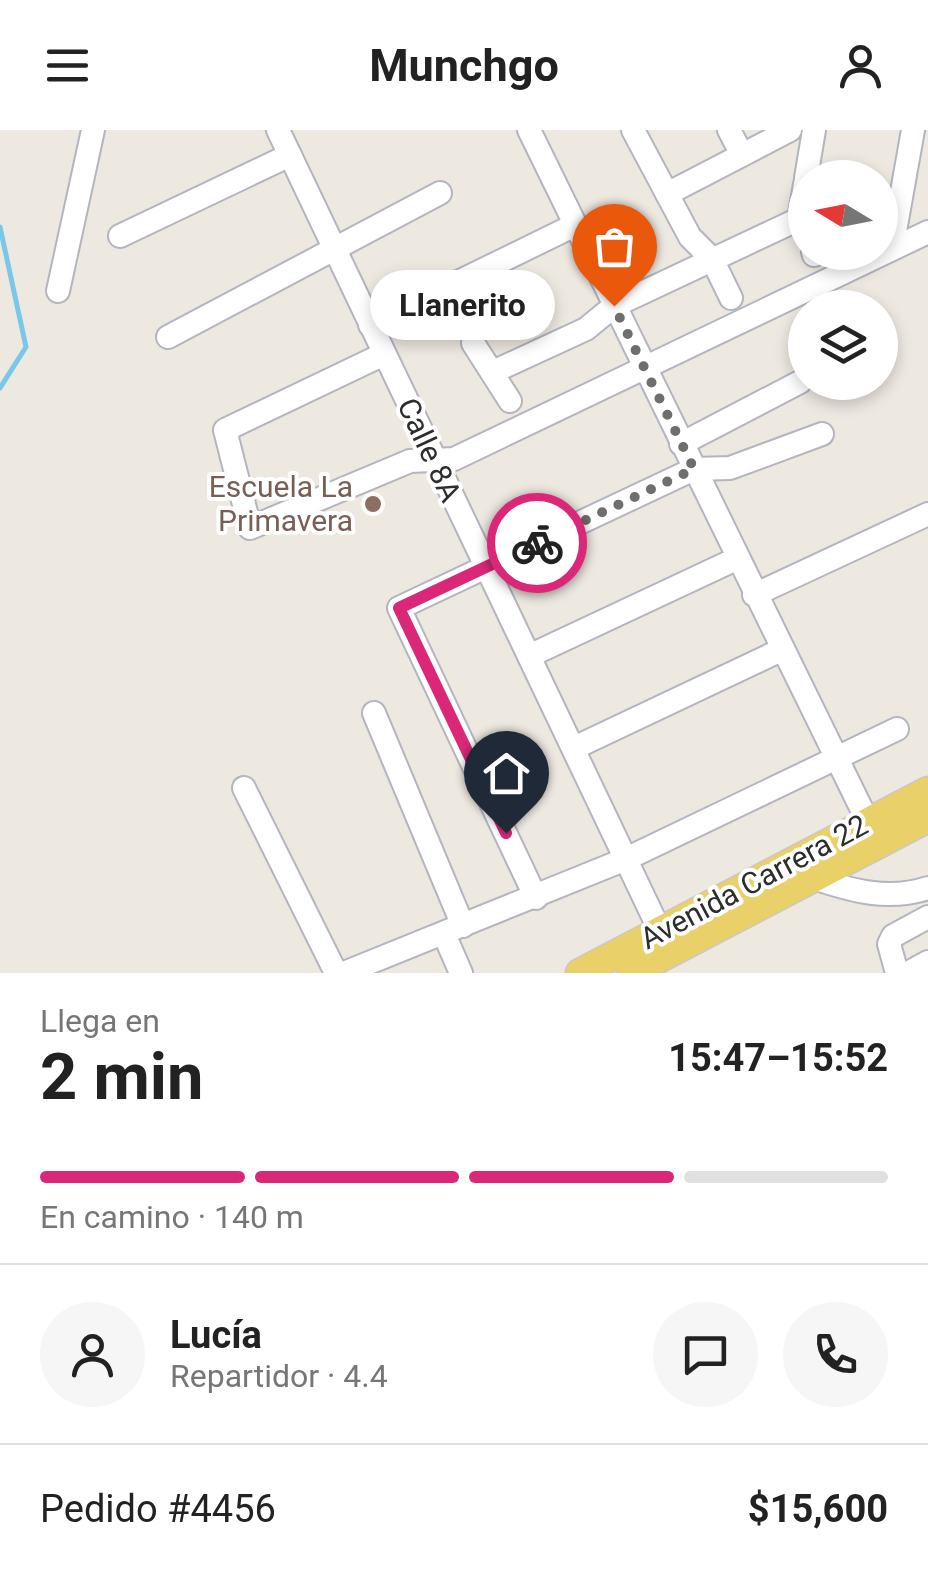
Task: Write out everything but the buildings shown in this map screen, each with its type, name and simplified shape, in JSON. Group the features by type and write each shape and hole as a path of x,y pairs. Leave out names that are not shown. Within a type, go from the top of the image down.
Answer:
{"main road":[{"name":"Avenida Carrera 22","path":"580,973 666,953 868,822 928,791"},
{"name":"Avenida Carrera 22","path":"631,973 928,818"}],"street":[{"name":"Calle 8A","path":"278,130 626,858 666,953"},
{"path":"529,130 868,822"},
{"path":"633,130 690,237 712,260 731,298"},
{"path":"729,130 742,155"},
{"path":"667,194 790,130"},
{"path":"809,160 814,130"},
{"path":"898,216 914,130"},
{"path":"58,291 92,131"},
{"path":"120,236 290,155"},
{"path":"168,337 440,193"},
{"path":"370,324 575,225"},
{"path":"898,245 928,232"},
{"path":"495,371 586,329 614,306 712,260 788,244"},
{"path":"384,354 225,430 250,528 410,460 454,459 846,270"},
{"path":"474,343 495,371 510,401"},
{"path":"682,444 788,388"},
{"path":"536,898 399,608 694,469 730,468 822,434"},
{"path":"754,595 928,514"},
{"path":"529,656 736,559"},
{"path":"574,748 781,650"},
{"path":"374,713 454,930 462,973"},
{"path":"344,973 536,898 836,761 897,729"},
{"path":"244,788 336,973"},
{"path":"814,878 856,892 910,894 928,888"},
{"path":"897,973 889,944 928,916"},
{"path":"908,973 928,962"}],"waterway":[{"path":"0,227 26,347 0,388"}],"way so far":[{"path":"537,543 694,469 614,306"}],"place":[{"name":"Llanerito","path":"614,306"},
{"name":"Escuela La Primavera","path":"373,504"}],"route":[{"path":"506,833 399,608 537,543"}]}
